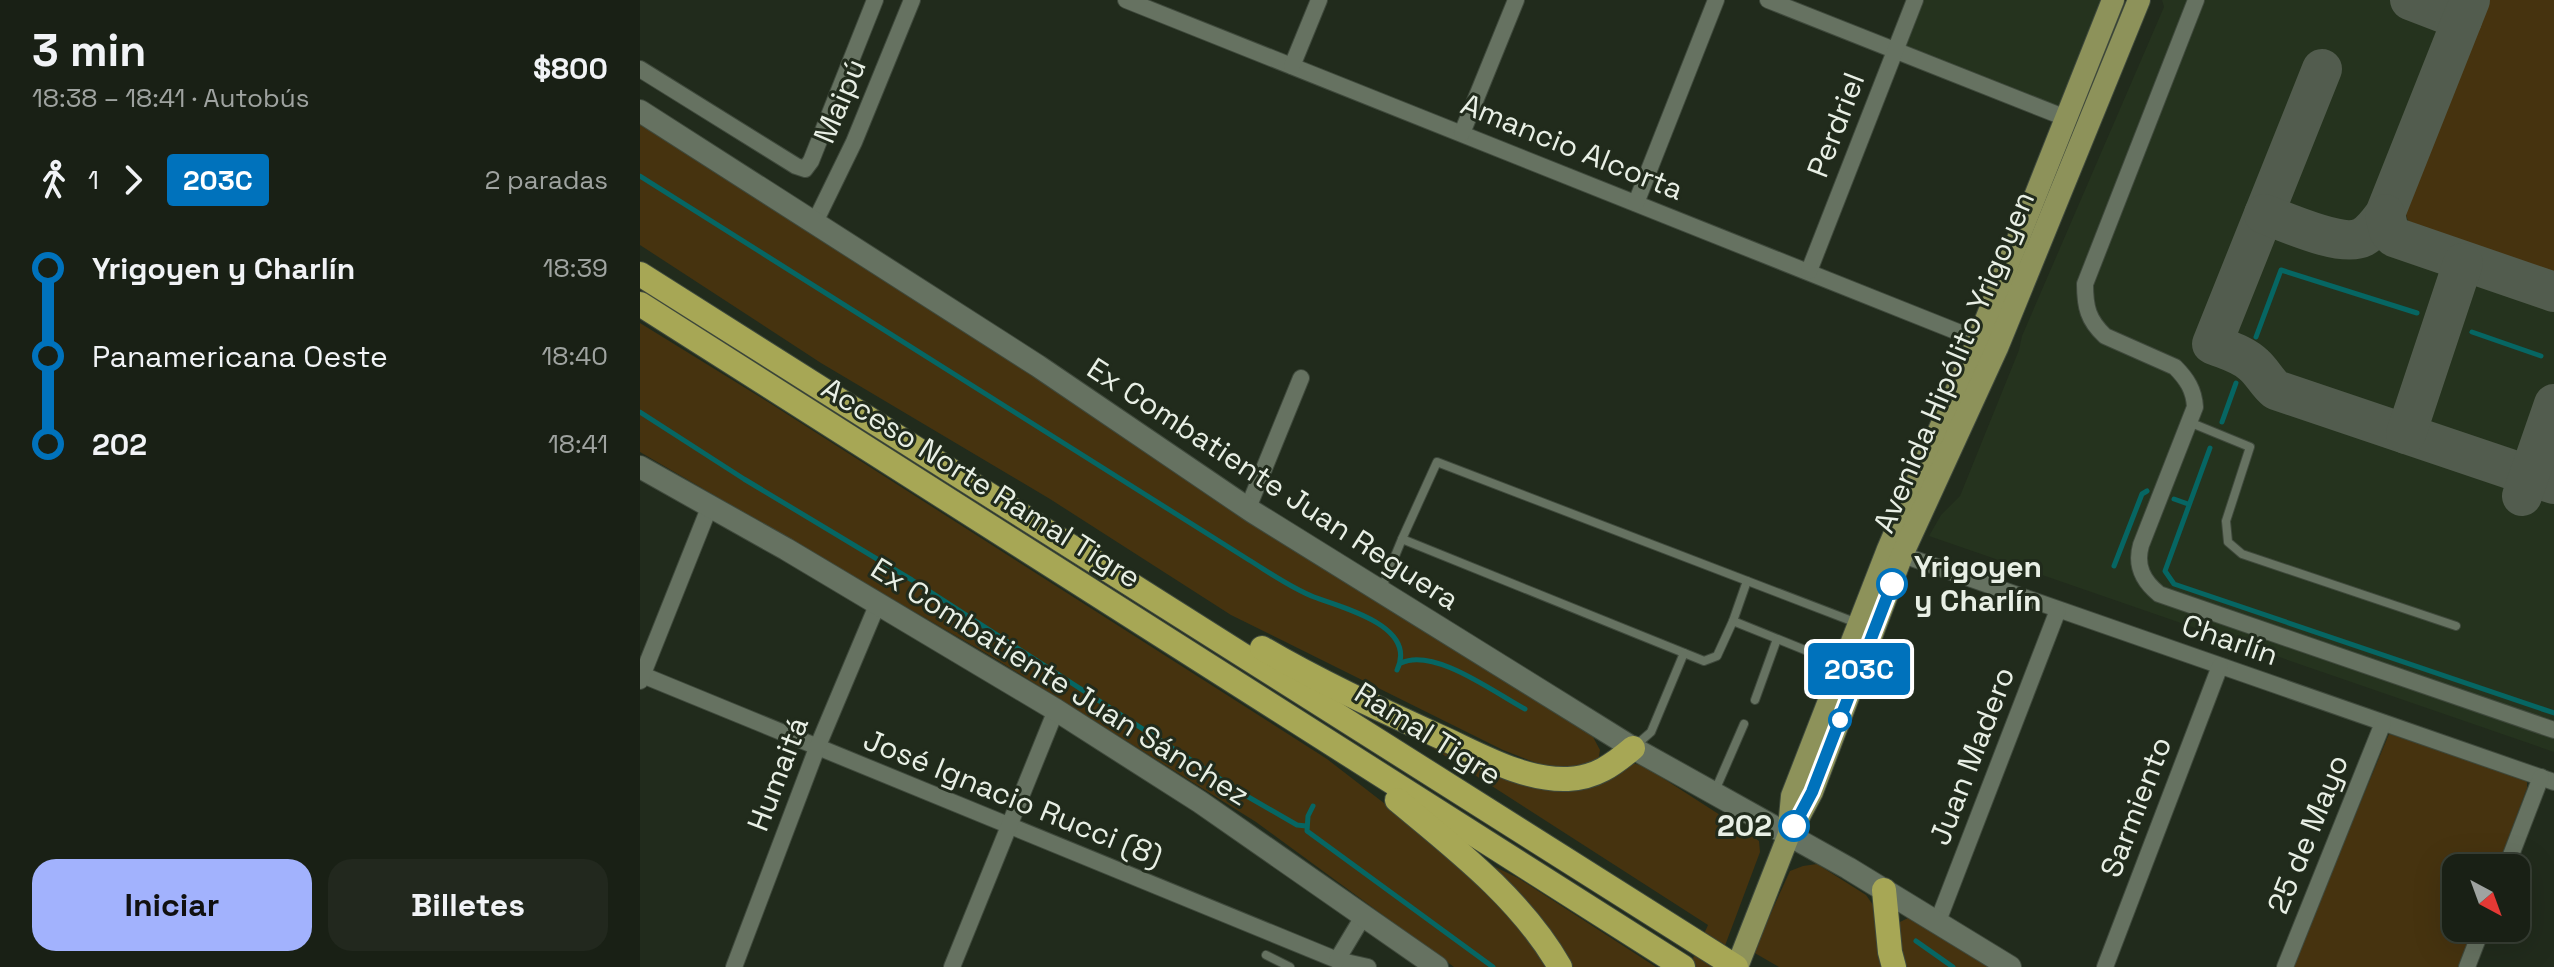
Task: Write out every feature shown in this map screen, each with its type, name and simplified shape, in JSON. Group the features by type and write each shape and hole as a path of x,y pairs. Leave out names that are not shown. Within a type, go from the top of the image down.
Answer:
{"highway":[{"name":"Acceso Norte Ramal Tigre","path":"640,274 1087,555"},
{"name":"Acceso Norte Ramal Tigre","path":"640,304 1288,715"},
{"path":"1087,555 1174,597 1345,693 1509,766 1550,778 1582,777 1598,773 1633,748"},
{"name":"Ramal Tigre","path":"1087,555 1737,967"},
{"path":"1288,715 1456,848 1515,907 1560,967"},
{"name":"Ramal Tigre","path":"1288,715 1682,966"},
{"path":"1884,890 1894,967"}],"main road":[{"name":"Avenida Hipólito Yrigoyen","path":"1987,344 2066,118 2113,0"},
{"name":"Avenida Hipólito Yrigoyen","path":"1788,837 1792,796 1859,624 1895,552 2139,0"},
{"name":"Avenida Hipólito Yrigoyen","path":"1737,967 1788,837 1812,792 1895,552"}],"street":[{"path":"640,69 805,169 811,161 875,0"},
{"name":"Maipú","path":"815,222 854,142 912,0"},
{"name":"Amancio Alcorta","path":"1126,0 1987,344"},
{"path":"1292,66 1319,0"},
{"path":"1462,133 1516,0"},
{"path":"1636,203 1716,0"},
{"path":"1768,0 2066,118"},
{"name":"Perdriel","path":"1809,271 1915,0"},
{"path":"2196,0 2085,284 2090,319 2105,336 2163,361 2184,375 2194,396 2195,407 2138,557 2142,575 2159,594 2554,730"},
{"name":"Ex Combatiente Juan Reguera","path":"640,111 1025,358 1248,508 1633,748 1938,921 2010,967"},
{"path":"1248,508 1301,378"},
{"name":"Ex Combatiente Juan Sánchez","path":"640,467 786,549 1056,710 1200,802 1437,967"},
{"path":"641,677 709,508"},
{"name":"Charlín","path":"1895,552 2547,780"},
{"name":"Humaitá","path":"734,967 817,748 878,603"},
{"name":"Juan Madero","path":"1938,921 2058,610"},
{"name":"Sarmiento","path":"2105,967 2220,666"},
{"name":"José Ignacio Rucci (8)","path":"641,677 1337,960 1368,967"},
{"path":"952,967 1056,710"},
{"name":"25 de Mayo","path":"2285,967 2383,723"},
{"path":"2513,854 2547,780"},
{"path":"1337,960 1364,915"},
{"path":"2467,967 2477,942"}],"lane":[{"path":"2189,422 2250,447 2226,521 2228,542 2242,554 2456,626"},
{"path":"1381,591 1437,462 1859,624"},
{"path":"1402,539 1704,661 1717,656 1747,581"},
{"path":"1733,621 1843,665"},
{"path":"1755,700 1777,639"},
{"path":"1633,748 1651,732 1684,653"},
{"path":"1713,794 1744,724"},
{"path":"1266,955 1290,967"}],"shaded area":[{"path":"1922,0 2101,0 2060,109 1904,47"},
{"path":"2162,0 2554,0 2554,752 1929,536 1941,515 1960,496 2022,336 2164,7"},
{"path":"2487,0 2554,0 2554,274 2415,228 2406,216 2405,206"},
{"path":"640,116 1569,720 1593,737 1600,750 1598,762 1584,768 1552,769 1503,750 1231,615 1050,499 821,363 640,245"},
{"path":"640,323 1327,759 1464,865 1555,967 1454,967 1256,822 994,658 640,452"},
{"path":"1369,707 1522,775 1632,763 1644,766 1759,841 1760,852 1717,967 1689,967 1708,925"},
{"path":"2389,734 2523,778 2527,782 2502,854 2442,854 2442,942 2469,942 2459,967 2292,967"},
{"path":"1817,864 1866,895 1878,912 1886,967 1779,967 1753,952 1790,871"},
{"path":"1491,865 1518,878 1656,967 1570,967"},
{"path":"1908,918 1919,919 1999,967 1902,967 1896,924"}],"waterway":[{"path":"640,176 1281,580 1305,593 1359,613 1388,630 1397,642 1401,655 1397,670"},
{"path":"2256,337 2281,270 2417,313"},
{"path":"2472,332 2541,356"},
{"path":"2222,422 2236,383"},
{"path":"640,412 912,580 1245,795 1297,825 1306,826"},
{"path":"2210,448 2165,571 2174,584 2554,713"},
{"path":"2114,566 2142,494 2147,491"},
{"path":"2174,499 2188,504"},
{"path":"1401,663 1415,660 1447,666 1525,709"},
{"path":"1313,806 1308,816 1307,831 1493,967"},
{"path":"1916,941 1953,967"}],"taxiway":[{"path":"2410,0 2462,20"},
{"path":"2264,214 2328,237 2354,239 2372,230 2385,214 2470,0"},
{"path":"2322,69 2212,344 2250,361 2276,390 2554,484"},
{"path":"2385,214 2389,231 2394,237 2554,292"},
{"path":"2406,434 2463,263"},
{"path":"2522,496 2554,404"}],"bus line":[{"name":"203C","path":"1794,826 1812,792 1892,584"}],"place":[{"name":"Yrigoyen y Charlín","path":"1892,584"},
{"name":"202","path":"1794,826"}]}
